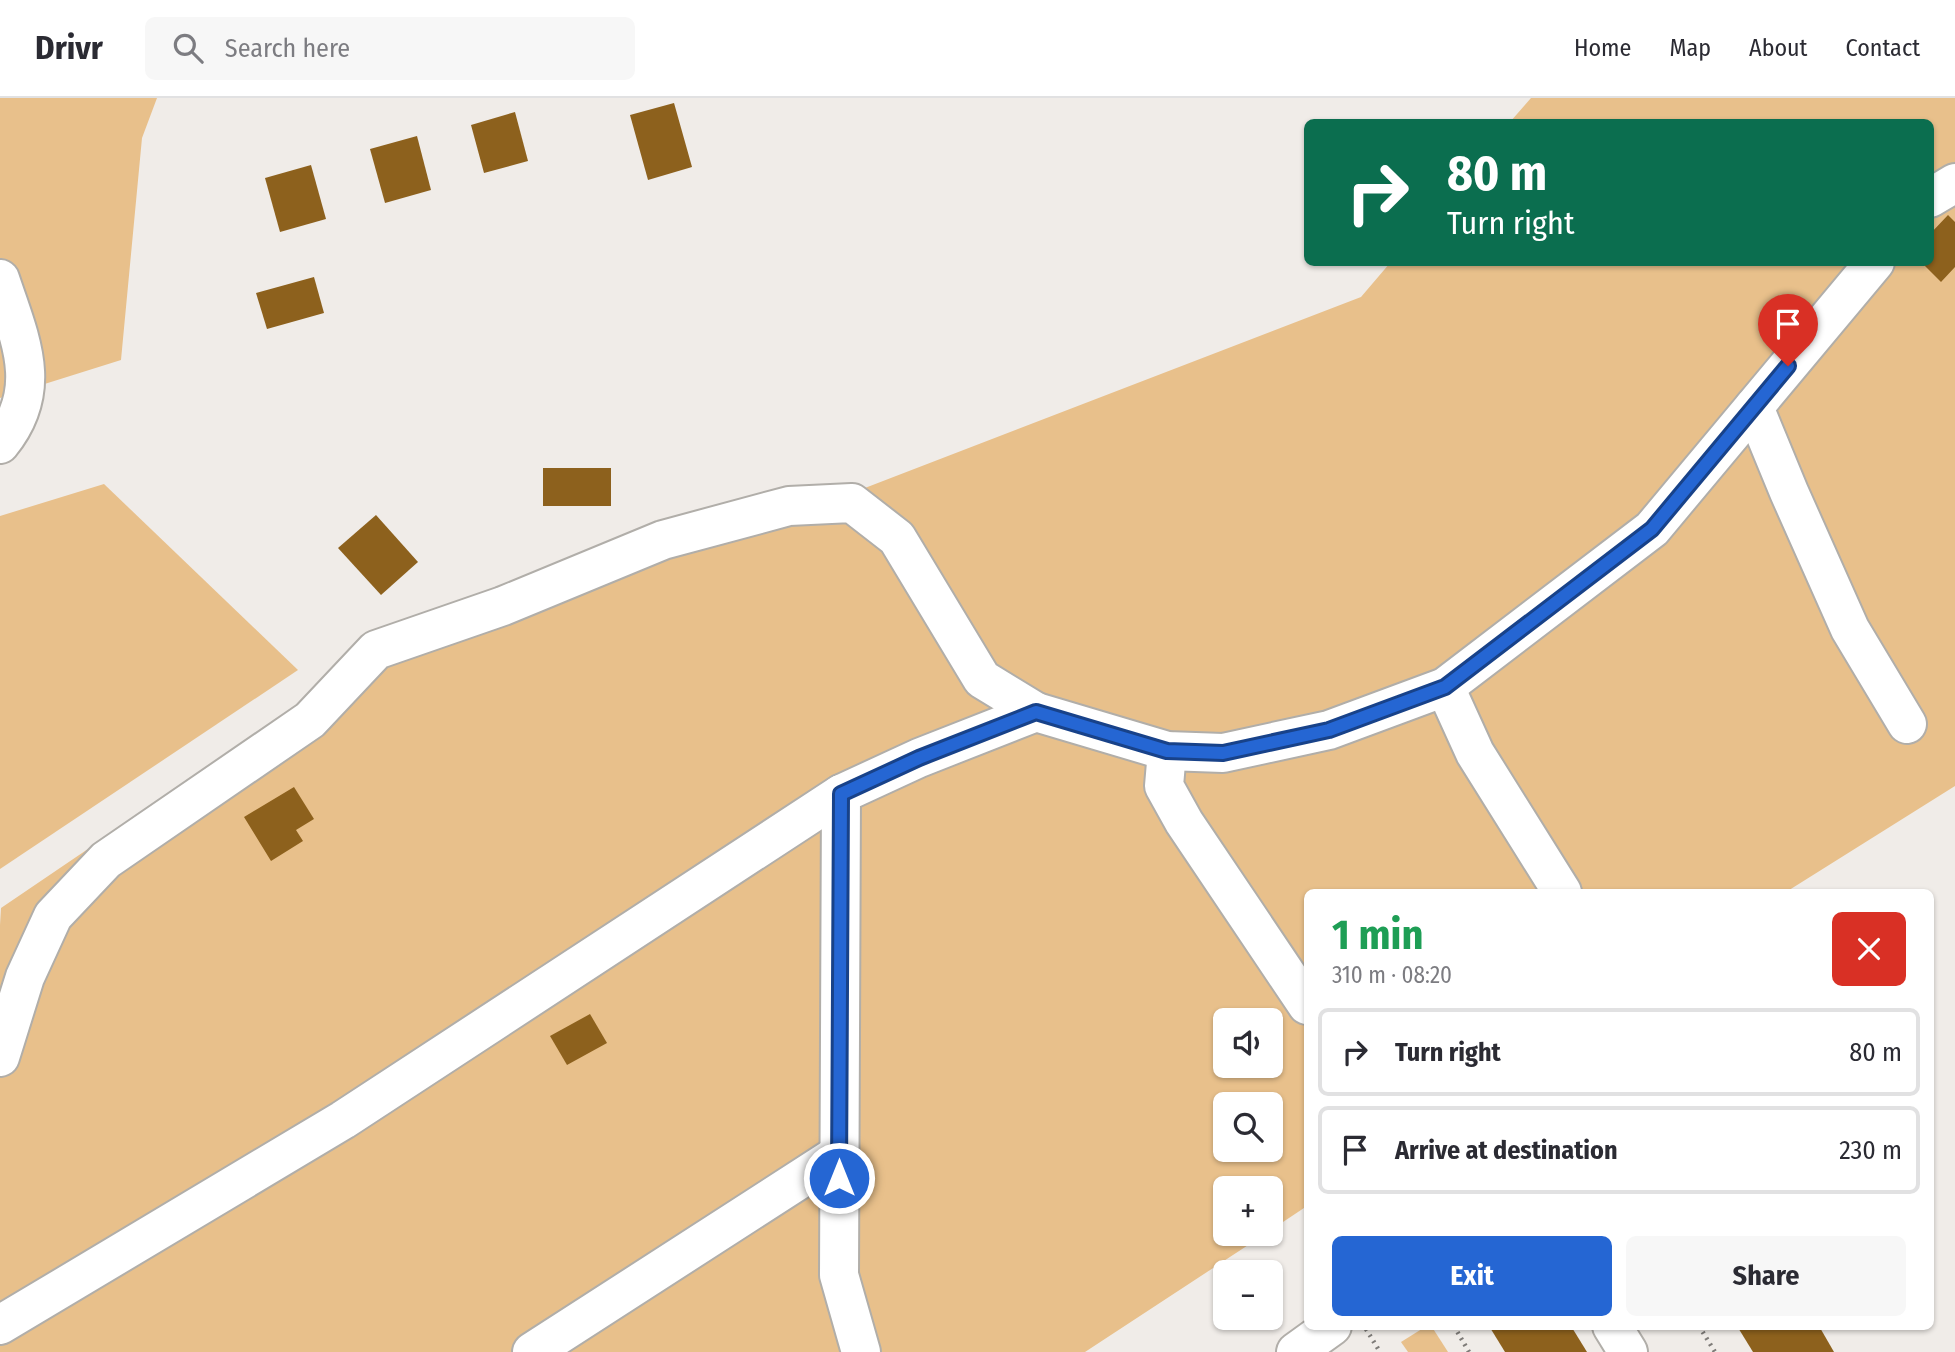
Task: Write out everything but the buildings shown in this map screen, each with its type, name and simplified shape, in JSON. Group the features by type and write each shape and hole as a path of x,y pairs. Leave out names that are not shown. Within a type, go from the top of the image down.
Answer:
{"street":[{"path":"1934,196 1955,183"},
{"path":"0,1057 25,978 52,916 106,860 310,720 376,650 503,606 663,540 789,506 852,503 897,538 982,678 1036,712 1167,751 1223,753 1329,730 1445,687 1652,529 1872,266"},
{"path":"0,279 22,344 26,394 9,434 0,444"},
{"path":"1754,407 1850,629 1907,724"},
{"path":"1445,687 1475,753 1560,889"},
{"path":"0,1325 343,1120 841,794 919,758 1036,712"},
{"path":"1167,751 1164,786 1184,822 1304,1001"},
{"path":"841,794 839,1275 861,1352"},
{"path":"532,1352 839,1154"},
{"path":"1296,1352 1326,1330"},
{"path":"1614,1330 1628,1352"}],"path":[{"path":"1366,1330 1380,1352"},
{"path":"1456,1330 1469,1352"},
{"path":"1701,1330 1715,1352"}],"shaded area":[{"path":"0,98 157,98 142,138 121,360 0,398"},
{"path":"1531,98 1955,98 1955,786 1791,889 1304,889 1304,1208 1283,1222 1283,1176 1213,1176 1213,1246 1247,1246 1225,1260 1213,1260 1213,1268 1085,1352 0,1352 1,908 334,682 651,553 800,513 1361,297 1387,266 1934,266 1934,119 1513,119"},
{"path":"104,484 298,670 0,869 0,516"},
{"path":"1420,1330 1434,1330 1448,1352 1408,1352 1401,1342"}],"route":[{"path":"839,1178 841,794 919,758 1036,712 1167,751 1223,753 1329,730 1445,687 1652,529 1788,366"}]}
